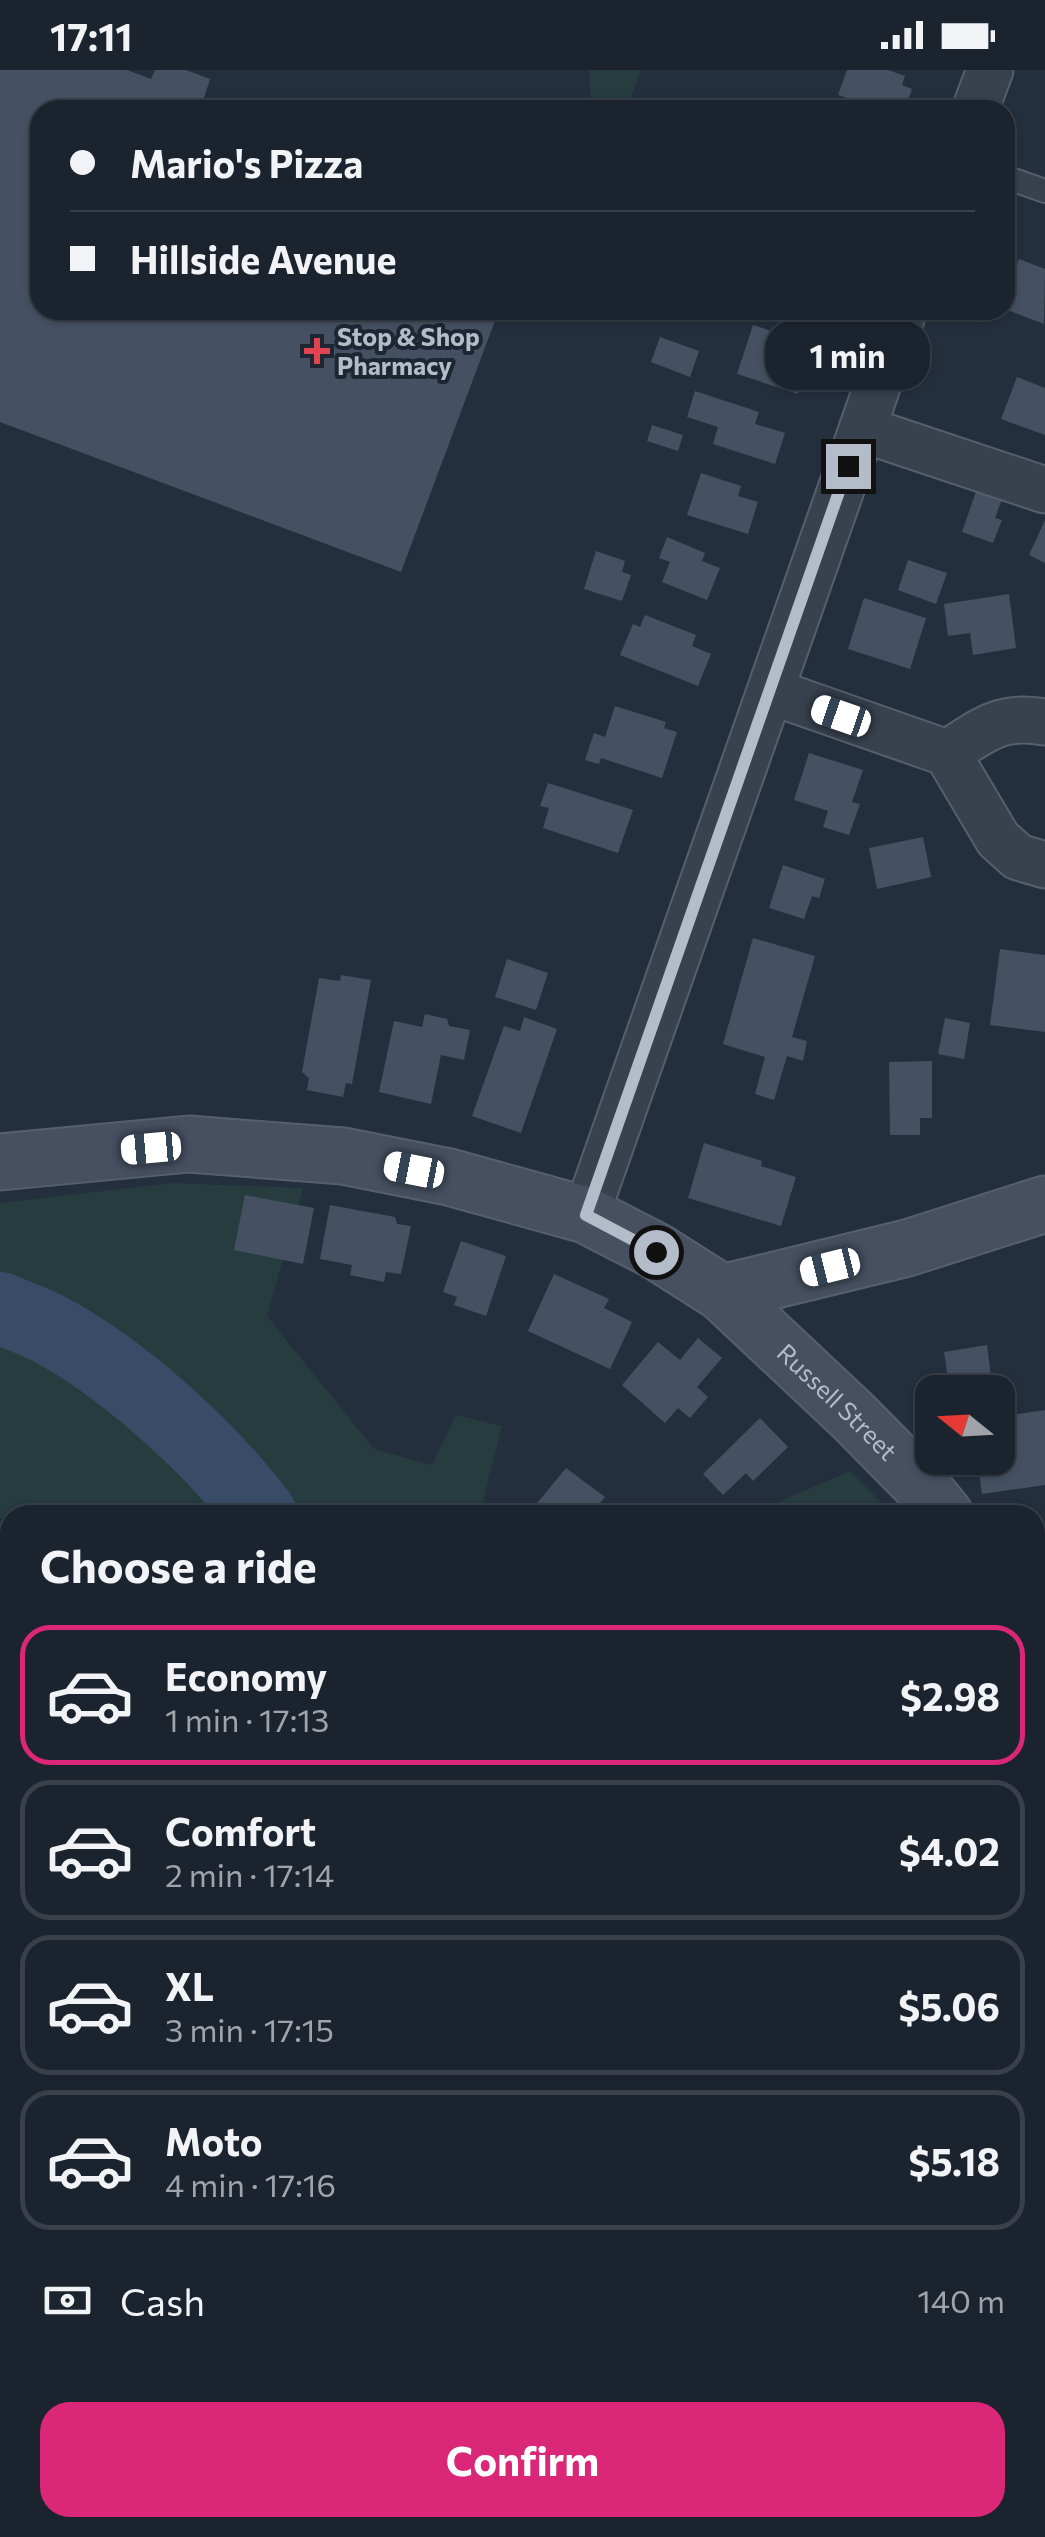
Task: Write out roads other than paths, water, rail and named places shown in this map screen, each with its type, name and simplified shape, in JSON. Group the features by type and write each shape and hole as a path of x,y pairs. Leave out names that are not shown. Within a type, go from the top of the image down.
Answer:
{"main road":[{"name":"Russell Street","path":"0,1162 189,1144 343,1156 450,1177 586,1215 722,1293 854,1417 937,1505"},
{"path":"722,1293 907,1248 1045,1204"}],"street":[{"path":"979,100 990,70"},
{"path":"586,1215 900,320"},
{"path":"862,429 1045,490"},
{"path":"770,691 947,754 998,839 1018,857 1045,864"},
{"path":"947,754 988,728 1016,718 1045,722"}],"lane":[{"path":"1015,180 1045,191"}],"waterway":[{"path":"0,1308 77,1345 136,1387 218,1464 253,1505"}],"place":[{"name":"Stop & Shop Pharmacy","path":"317,351"}]}
